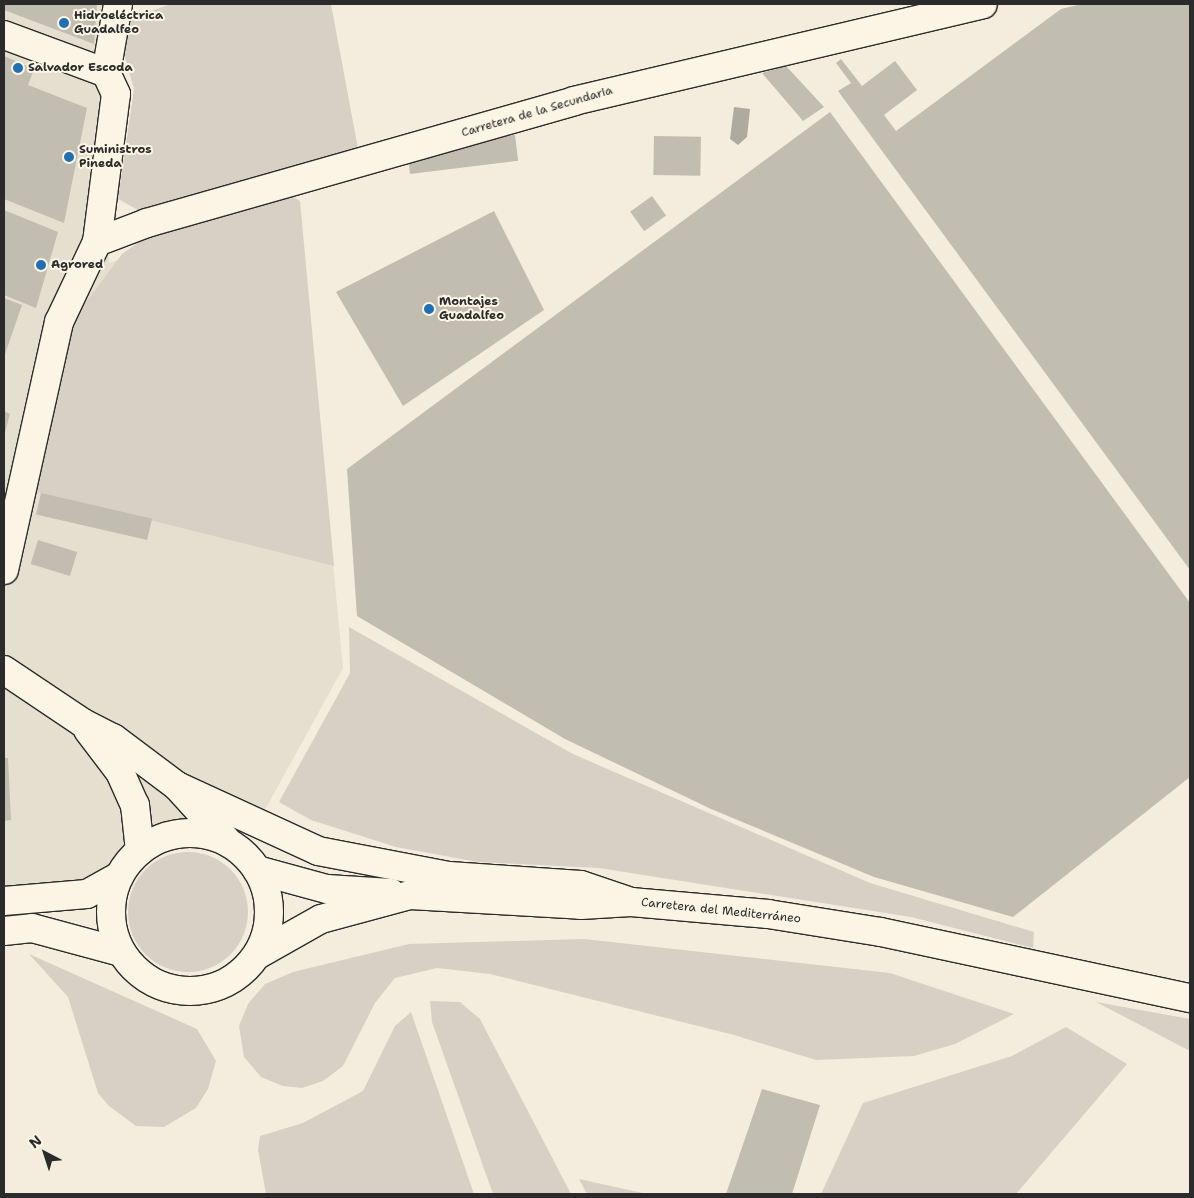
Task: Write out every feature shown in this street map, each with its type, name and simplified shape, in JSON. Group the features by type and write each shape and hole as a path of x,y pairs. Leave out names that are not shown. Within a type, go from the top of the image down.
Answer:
{"main road":[{"path":"4,570 59,322 97,242 116,94 106,73 118,4"},
{"name":"Carretera de la Secundaria","path":"97,242 147,223 574,101 983,4"},
{"path":"4,35 106,73"},
{"path":"4,670 83,723 113,738 178,786 318,851 449,876 581,885 631,902"},
{"path":"83,723 120,772 131,796 140,851"},
{"path":"119,876 112,919 121,952 137,972 158,985 181,992 206,990 226,983 257,955 270,912 257,870 228,842 178,786"},
{"path":"4,901 87,894 119,876 140,851 160,838 182,833 206,834 228,842"},
{"path":"257,870 327,889 410,895"},
{"name":"Carretera del Mediterráneo","path":"257,955 322,919 410,895 580,905 631,902 768,914 871,931 1190,998"},
{"path":"4,930 32,928 121,952"}],"shaded area":[{"path":"4,4 110,4 102,46 109,263 234,221 299,207 343,668 266,808 113,875 4,899"},
{"path":"171,4 331,4 359,154 145,214 118,199 134,89 125,57 128,19"},
{"path":"734,107 750,109 747,137 738,145 730,139"},
{"path":"290,195 300,201 334,566 33,491 75,317 122,254 149,235"},
{"path":"349,627 573,754 870,883 1034,932 1033,948 911,917 599,868 478,862 396,847 311,820 279,802 350,673"},
{"path":"188,852 211,856 231,869 244,889 248,912 244,935 231,955 211,968 188,972 165,968 145,955 132,935 128,912 132,889 145,869 165,856"},
{"path":"584,939 890,973 1014,1014 955,1044 914,1056 816,1060 734,1035 490,974 437,968 395,978 375,1003 343,1066 323,1081 302,1088 283,1086 261,1077 244,1057 239,1026 248,1004 265,984 293,972 409,944"},
{"path":"29,954 197,1029 216,1061 208,1089 196,1108 164,1127 136,1126 109,1106 98,1093 68,997"},
{"path":"430,1001 460,1002 480,1019 571,1194 493,1194 432,1022"},
{"path":"1096,1002 1190,1019 1190,1051"},
{"path":"411,1012 474,1194 266,1194 258,1150 260,1136 303,1123 363,1091 395,1026"},
{"path":"1066,1027 1127,1064 1016,1194 821,1194 863,1103 1012,1056"},
{"path":"579,1179 647,1194 587,1194"}],"building":[{"path":"4,4 97,4 94,44 4,10"},
{"path":"1082,4 1190,4 1190,570 838,91 851,83 836,63 841,59 862,86 895,61 917,90 884,115 896,131 1061,9"},
{"path":"4,56 34,69 28,85 87,108 64,223 4,199"},
{"path":"786,66 824,107 803,121 762,73"},
{"path":"830,112 1190,603 1190,777 1013,917 874,877 711,809 565,739 357,616 347,469"},
{"path":"515,135 518,161 410,174 407,148"},
{"path":"654,136 701,137 700,176 653,175"},
{"path":"652,196 666,215 644,231 630,212"},
{"path":"4,210 58,232 36,308 4,295"},
{"path":"494,211 544,310 403,406 336,292"},
{"path":"4,298 22,305 4,357"},
{"path":"4,411 10,414 4,436"},
{"path":"41,493 152,519 147,540 36,514"},
{"path":"38,540 77,552 70,576 31,564"},
{"path":"4,758 8,758 11,820 4,821"},
{"path":"762,1089 820,1105 792,1194 726,1194"}],"place":[{"name":"Hidroeléctrica Guadalfeo","path":"64,23"},
{"name":"Salvador Escoda","path":"18,68"},
{"name":"Suministros Pineda","path":"69,157"},
{"name":"Agrored","path":"41,265"},
{"name":"Montajes Guadalfeo","path":"429,309"}]}
